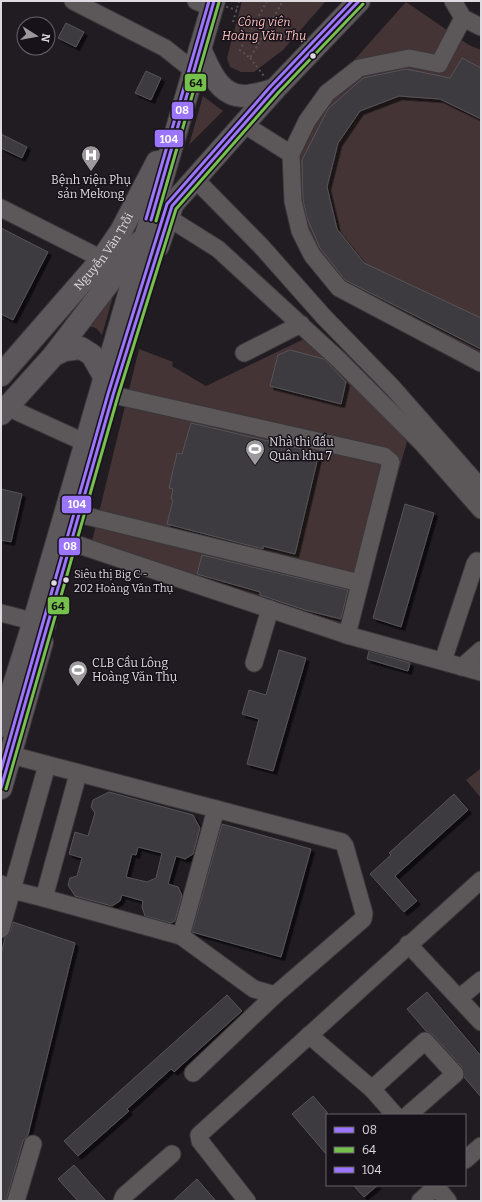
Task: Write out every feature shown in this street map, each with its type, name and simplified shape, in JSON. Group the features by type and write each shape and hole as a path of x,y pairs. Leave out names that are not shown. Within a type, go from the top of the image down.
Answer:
{"main road":[{"path":"147,232 169,212 195,179 245,125 274,90 359,1"},
{"path":"1,788 11,755 41,623 106,389 147,232 200,49 207,3"},
{"path":"200,49 217,84 229,92 243,96 274,90"},
{"name":"Nguyễn Văn Trỗi","path":"1,375 102,259 131,212 182,112"},
{"path":"72,512 86,443 169,212"},
{"name":"Nguyễn Văn Trỗi","path":"4,410 54,355 147,232"},
{"path":"54,355 65,350 81,348 92,355 106,389"},
{"path":"2,717 41,623"}],"street":[{"path":"453,1 463,18 481,28"},
{"path":"78,2 166,48 194,71"},
{"path":"463,18 439,64 409,58 359,68 327,93 307,121 291,154 293,201 300,232 312,255 339,288 481,363"},
{"path":"245,125 291,154"},
{"path":"195,179 261,246 324,317 393,388 481,488"},
{"path":"1,208 102,259"},
{"path":"169,212 218,249 338,359 422,443 481,510"},
{"path":"244,353 301,324"},
{"path":"106,389 384,456 391,462 347,635"},
{"path":"4,410 86,443"},
{"path":"72,512 360,584"},
{"path":"65,540 347,635 481,672"},
{"path":"443,661 475,564 477,561 481,562"},
{"path":"254,663 270,609"},
{"path":"1,613 41,623"},
{"path":"462,667 481,650"},
{"path":"11,755 78,774 338,840 345,846 364,909 363,918 275,995 193,1073"},
{"path":"1,929 6,887 47,765"},
{"path":"44,898 78,774"},
{"path":"181,936 216,809"},
{"path":"247,1201 200,1141 199,1135 408,944 481,880"},
{"path":"6,887 181,936 254,989 275,995"},
{"path":"408,944 481,1022"},
{"path":"459,998 481,980"},
{"path":"309,1035 372,1089 394,1114"},
{"path":"372,1089 425,1041 455,1074 409,1114"},
{"path":"16,1201 33,1144"},
{"path":"466,1159 481,1146"},
{"path":"122,1201 124,1196 172,1154"},
{"path":"420,1201 436,1186 448,1201"}],"path":[{"path":"233,22 239,1"},
{"path":"267,1 240,50 250,58 274,90"},
{"path":"250,58 283,1"},
{"path":"207,3 237,10"}],"green space":[{"name":"Công viên Hoàng Văn Thụ","path":"242,1 326,1 283,50 254,72 241,72 230,67 227,58"},
{"path":"406,2 469,45 481,50 481,363 339,279 312,255 291,154 339,77"},
{"path":"203,96 223,111 189,145"},
{"path":"114,293 102,335 96,328 84,325"},
{"name":"Nhà thi đấu Quân khu 7","path":"306,338 388,417 407,442 352,634 92,541 139,349 173,362 172,366 206,386"},
{"path":"480,769 481,770 481,798 466,780"}],"building":[{"path":"66,23 84,32 76,47 58,38"},
{"path":"462,58 481,68 481,119 440,99 399,96 360,111 338,143 327,187 337,229 364,263 481,318 481,349 345,280 320,248 307,218 303,200 302,160 328,109 363,78 406,69 450,78"},
{"path":"146,71 161,78 151,100 135,93"},
{"path":"1,134 27,147 22,158 1,148"},
{"path":"1,228 48,252 13,320 1,314"},
{"path":"290,350 324,359 346,382 341,404 270,386 278,355"},
{"path":"191,423 319,453 295,554 263,546 263,549 167,524 173,500 171,499 173,489 169,488 177,453 182,454"},
{"path":"1,489 22,494 11,542 1,540"},
{"path":"405,504 434,513 401,627 373,618"},
{"path":"202,555 348,590 341,619 305,610 260,595 260,592 197,574"},
{"path":"279,650 306,658 273,771 247,764 259,719 242,714 249,690 266,695"},
{"path":"369,651 410,663 408,671 367,659"},
{"path":"109,792 193,815 200,828 193,854 185,859 176,856 168,884 178,887 182,895 175,921 171,923 145,916 142,907 143,901 122,895 120,901 112,906 75,896 68,885 70,878 77,876 82,858 69,854 75,832 88,836 95,813 91,807 93,800","holes":["138,847 162,853 156,878 147,882 126,877 132,854 136,855"]},
{"path":"454,794 468,810 395,876 417,901 404,912 370,874 391,855 389,853"},
{"path":"222,824 311,849 281,957 192,932"},
{"path":"13,922 75,943 28,1135 23,1141 6,1201 1,1201 1,954 5,938 10,932"},
{"path":"427,992 481,1056 481,1097 464,1077 462,1067 432,1034 426,1031 407,1009"},
{"path":"227,995 242,1011 174,1072 171,1069 127,1109 129,1111 78,1156 64,1141"},
{"path":"313,1096 327,1112 326,1154 292,1114"},
{"path":"74,1165 106,1201 78,1201 58,1179"},
{"path":"197,1179 216,1201 173,1201"},
{"path":"354,1186 377,1186 364,1197"}],"transit line":[{"name":"104","path":"146,219 209,1"},
{"name":"08","path":"151,220 214,1"},
{"name":"104","path":"1,770 108,394 167,204 270,87 352,1"},
{"name":"08","path":"1,788 113,395 172,206 274,90 359,1"},
{"name":"64","path":"156,221 219,2"},
{"name":"64","path":"6,789 118,396 176,209 278,93 363,4"}],"place":[{"name":"Bệnh viện Phụ sản Mekong","path":"91,172"},
{"name":"Nhà thi đấu Quân khu 7","path":"255,466"},
{"name":"Siêu thị Big C - 202 Hoàng Văn Thụ","path":"66,580"},
{"name":"CLB Cầu Lông Hoàng Văn Thụ","path":"78,687"}]}
